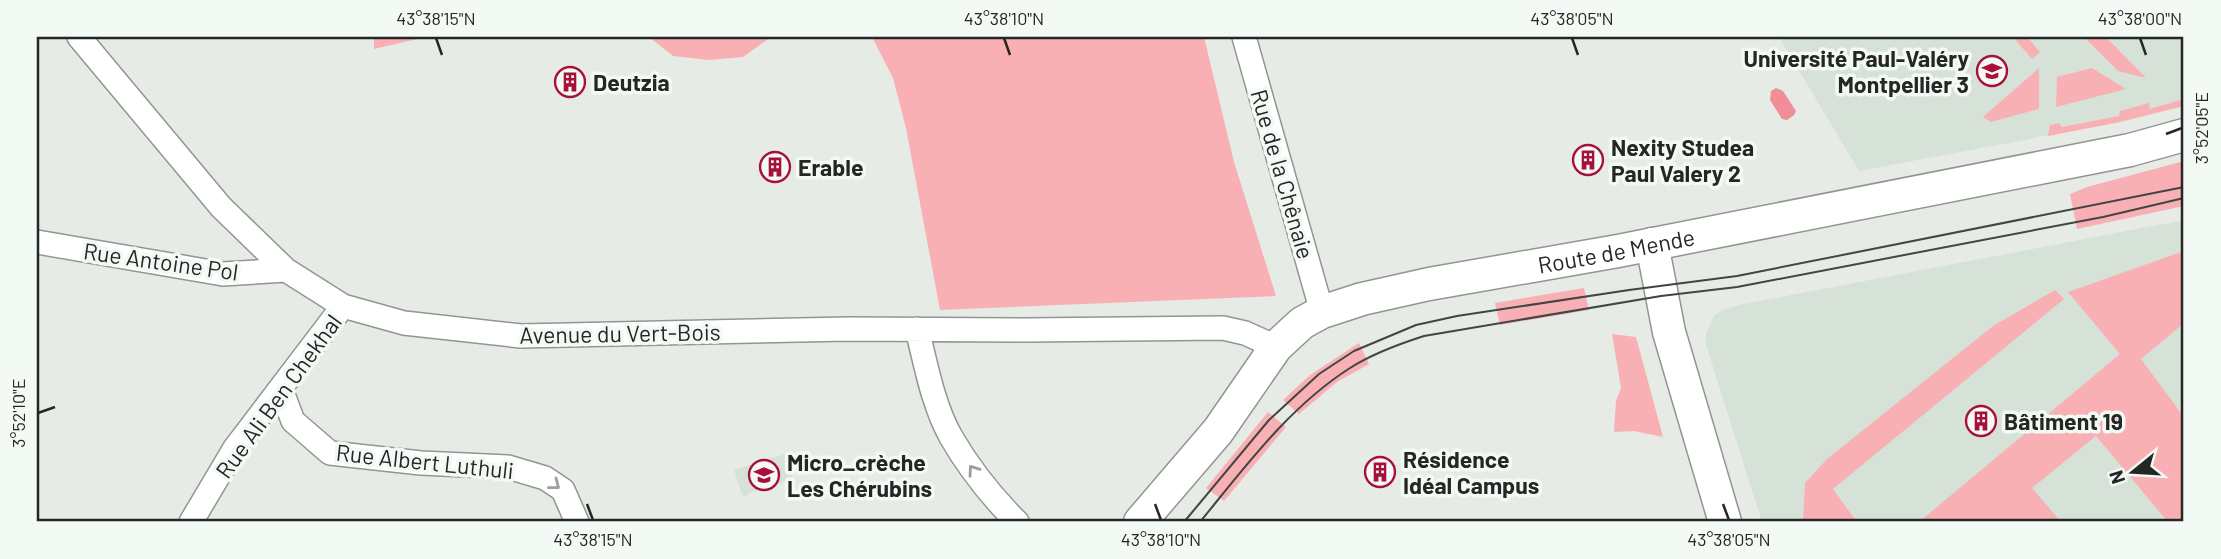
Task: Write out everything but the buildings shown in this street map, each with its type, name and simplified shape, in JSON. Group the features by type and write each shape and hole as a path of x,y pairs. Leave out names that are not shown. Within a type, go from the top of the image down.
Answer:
{"main road":[{"name":"Route de Mende","path":"1140,522 1218,430 1276,347 1302,323 1322,312 1362,299 1429,284 1652,244 2063,164 2184,135"},
{"path":"1652,244 1669,332 1726,522"}],"street":[{"name":"Avenue du Vert-Bois","path":"79,37 221,207 286,270 343,306 404,323 522,336 917,329 1223,328 1245,333 1276,347"},
{"name":"Rue de la Chênaie","path":"1244,37 1322,312"},
{"name":"Rue Antoine Pol","path":"37,242 223,274 286,270"},
{"name":"Rue Ali Ben Chekhal","path":"191,522 235,448 343,306"},
{"path":"917,329 932,389 950,435 977,477 1017,522"},
{"name":"Rue Albert Luthuli","path":"281,389 293,421 330,453 421,463 508,467 545,478 563,490 577,522"}],"shaded area":[{"path":"374,37 426,37 374,49"},
{"path":"649,37 771,37 743,57 709,60 673,56"},
{"path":"872,37 1204,37 1234,162 1276,296 940,310 906,128 893,78"},
{"name":"Université Paul-Valéry Montpellier 3","path":"1779,37 2184,37 2184,106 2120,122 1859,171"},
{"path":"2013,37 2027,37 2040,52 2032,59"},
{"path":"2084,37 2106,37 2146,78 2118,71"},
{"path":"2039,68 2039,109 1991,122 1983,117"},
{"path":"2092,68 2126,89 2056,107 2057,77"},
{"path":"1776,88 1783,91 1796,111 1787,120 1782,119 1770,100 1771,91"},
{"path":"2184,99 2184,106 2048,136 2050,125 2059,123 2062,127 2119,116 2120,111 2149,103 2150,109"},
{"path":"2184,161 2184,206 2077,229 2070,194"},
{"path":"2184,220 2184,522 1762,522 1706,345 1706,333 1714,316 1739,305"},
{"path":"2184,251 2184,323 2141,359 2184,417 2184,522 2168,522 2096,436 2032,488 2061,522 1919,522 2120,354 2068,292"},
{"path":"1584,288 1589,310 1500,325 1495,303"},
{"path":"2055,290 2064,299 1833,489 1857,522 1803,522 1805,483 1827,459 1993,326"},
{"path":"1612,334 1636,337 1663,437 1634,431 1614,432 1616,401 1621,388"},
{"path":"1359,343 1369,364 1337,382 1299,414 1283,400 1310,375"},
{"path":"1268,412 1286,427 1224,501 1206,488"},
{"name":"Micro_crèche Les Chérubins","path":"785,454 793,479 749,493 746,497 742,495 734,470"}],"tram line":[{"path":"1184,522 1269,420 1319,374 1354,351 1416,325 1457,316 1737,276 2184,187"},
{"path":"1200,522 1251,459 1307,401 1358,363 1424,336 1661,296 1737,287 2103,217 2184,198"}],"place":[{"name":"Université Paul-Valéry Montpellier 3","path":"1992,71"},
{"name":"Deutzia","path":"570,82"},
{"name":"Nexity Studea Paul Valery 2","path":"1588,160"},
{"name":"Erable","path":"775,167"},
{"name":"Bâtiment 19","path":"1981,421"},
{"name":"Résidence Idéal Campus","path":"1380,472"},
{"name":"Micro_crèche Les Chérubins","path":"764,475"}]}
